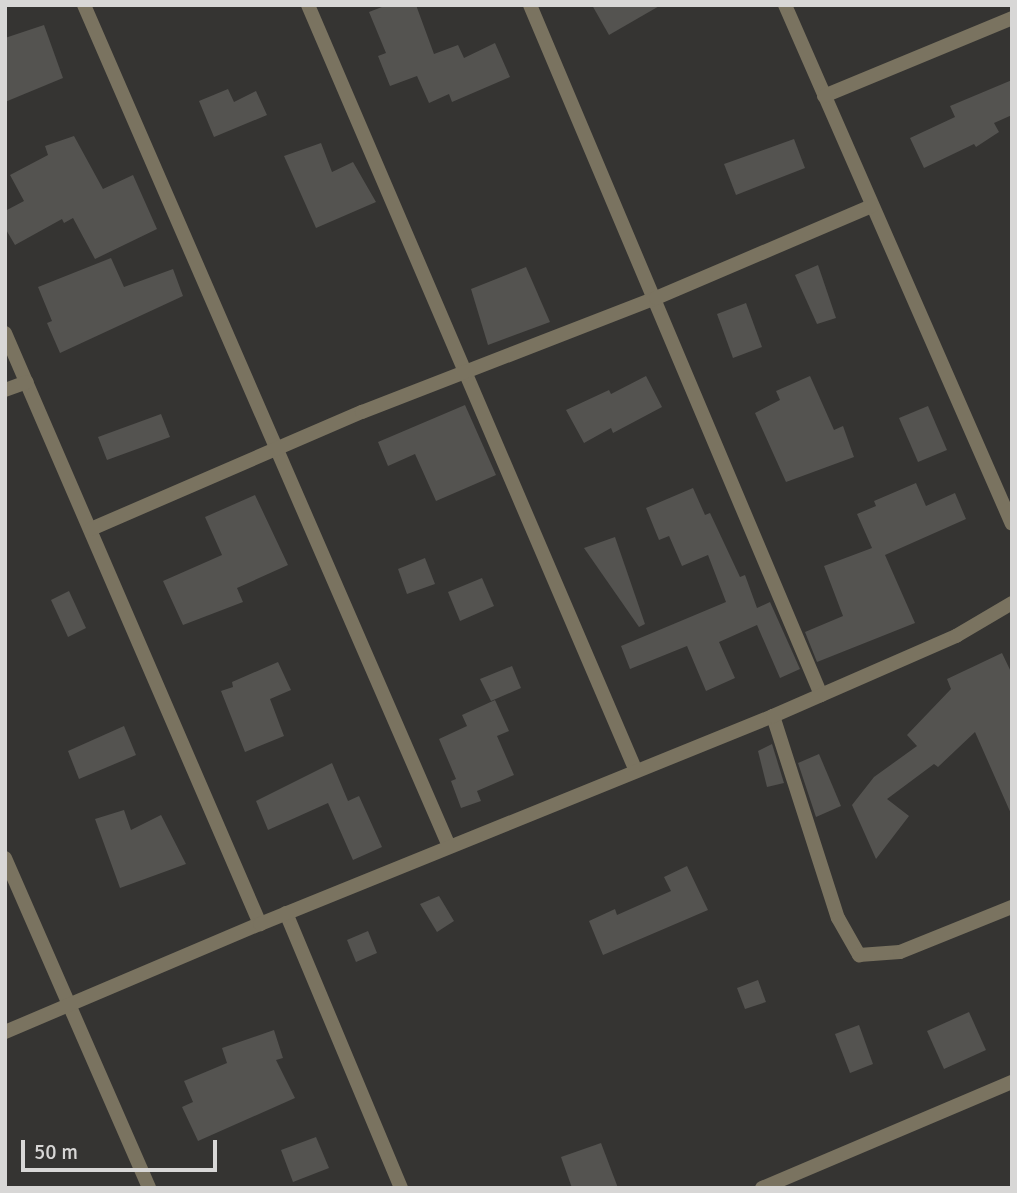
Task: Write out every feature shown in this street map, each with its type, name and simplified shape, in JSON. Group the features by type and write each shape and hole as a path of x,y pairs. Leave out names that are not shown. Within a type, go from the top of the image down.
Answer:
{"street":[{"path":"85,5 449,846"},
{"path":"308,5 636,771"},
{"path":"530,5 656,298 821,695"},
{"path":"785,5 1012,524"},
{"path":"824,96 1012,18"},
{"path":"91,529 362,411 466,374 656,298 872,206"},
{"path":"5,333 260,924"},
{"path":"5,390 27,382"},
{"path":"5,1032 449,846 773,716 956,636 1012,603"},
{"path":"773,716 838,918 859,955 900,952 1012,906"},
{"path":"5,858 149,1188"},
{"path":"286,914 401,1188"},
{"path":"762,1188 1012,1082"}],"building":[{"path":"387,5 416,5 434,54 458,45 464,58 495,43 510,77 452,102 449,94 429,103 417,76 390,86 378,56 386,53 369,12"},
{"path":"592,5 661,5 609,35"},
{"path":"44,25 63,78 5,102 5,38"},
{"path":"1012,80 1012,115 994,123 999,132 976,147 974,144 924,168 910,138 955,117 950,106"},
{"path":"228,89 234,102 256,91 267,115 214,137 199,101"},
{"path":"74,136 103,189 133,175 157,229 95,259 73,218 64,223 62,219 15,245 5,228 5,211 24,201 10,175 48,155 45,146"},
{"path":"794,139 805,168 736,195 724,164"},
{"path":"321,143 332,172 353,162 376,202 316,228 284,156"},
{"path":"111,258 124,287 173,269 183,296 60,353 47,323 52,321 38,287"},
{"path":"818,265 836,318 817,324 795,275"},
{"path":"526,267 550,322 488,345 471,289"},
{"path":"746,303 762,347 733,358 717,314"},
{"path":"646,376 662,407 613,433 611,428 584,443 566,410 609,390 611,394"},
{"path":"810,376 834,430 843,426 854,457 786,482 755,413 780,400 776,391"},
{"path":"465,405 496,475 436,501 415,454 388,466 378,442"},
{"path":"928,406 947,450 918,462 899,418"},
{"path":"161,414 170,437 107,460 98,437"},
{"path":"916,483 926,506 955,493 966,519 885,555 915,623 817,662 805,632 843,616 824,566 872,548 857,514 876,506 874,501"},
{"path":"693,488 705,515 710,513 740,577 745,575 757,608 770,602 800,669 780,678 757,625 719,642 735,678 706,691 687,646 630,669 621,646 726,602 708,555 682,566 669,536 659,540 646,508"},
{"path":"255,495 288,565 237,588 243,602 183,625 163,581 222,555 205,517"},
{"path":"615,537 645,624 639,627 584,548"},
{"path":"425,558 435,584 407,594 398,569"},
{"path":"482,578 494,606 460,621 448,592"},
{"path":"69,591 86,628 68,637 51,600"},
{"path":"1002,653 1012,674 1012,816 975,732 938,767 934,764 887,799 909,816 876,859 852,805 874,777 917,746 907,735 951,689 947,679"},
{"path":"278,662 291,690 270,699 284,736 245,752 221,691 233,687 232,682"},
{"path":"512,666 521,688 491,701 480,679"},
{"path":"495,700 509,731 497,736 514,775 477,791 481,801 461,808 451,781 456,779 439,739 467,726 462,715"},
{"path":"124,726 136,755 79,779 68,751"},
{"path":"772,744 784,783 767,787 758,751"},
{"path":"819,754 841,806 816,817 798,763"},
{"path":"332,763 348,801 359,796 382,847 353,860 328,803 268,830 256,801"},
{"path":"124,810 131,830 161,815 186,864 120,888 95,819"},
{"path":"687,866 708,910 603,955 589,921 615,909 617,915 671,891 664,877"},
{"path":"439,896 454,921 437,932 420,904"},
{"path":"368,931 377,953 356,962 347,940"},
{"path":"758,980 766,1002 745,1009 737,988"},
{"path":"969,1012 986,1050 944,1069 927,1031"},
{"path":"859,1025 873,1064 850,1073 835,1034"},
{"path":"274,1030 283,1058 276,1060 295,1098 198,1141 182,1107 193,1102 184,1081 227,1063 222,1048"},
{"path":"316,1137 329,1168 293,1182 281,1150"},
{"path":"601,1143 618,1188 572,1188 561,1157"}]}
